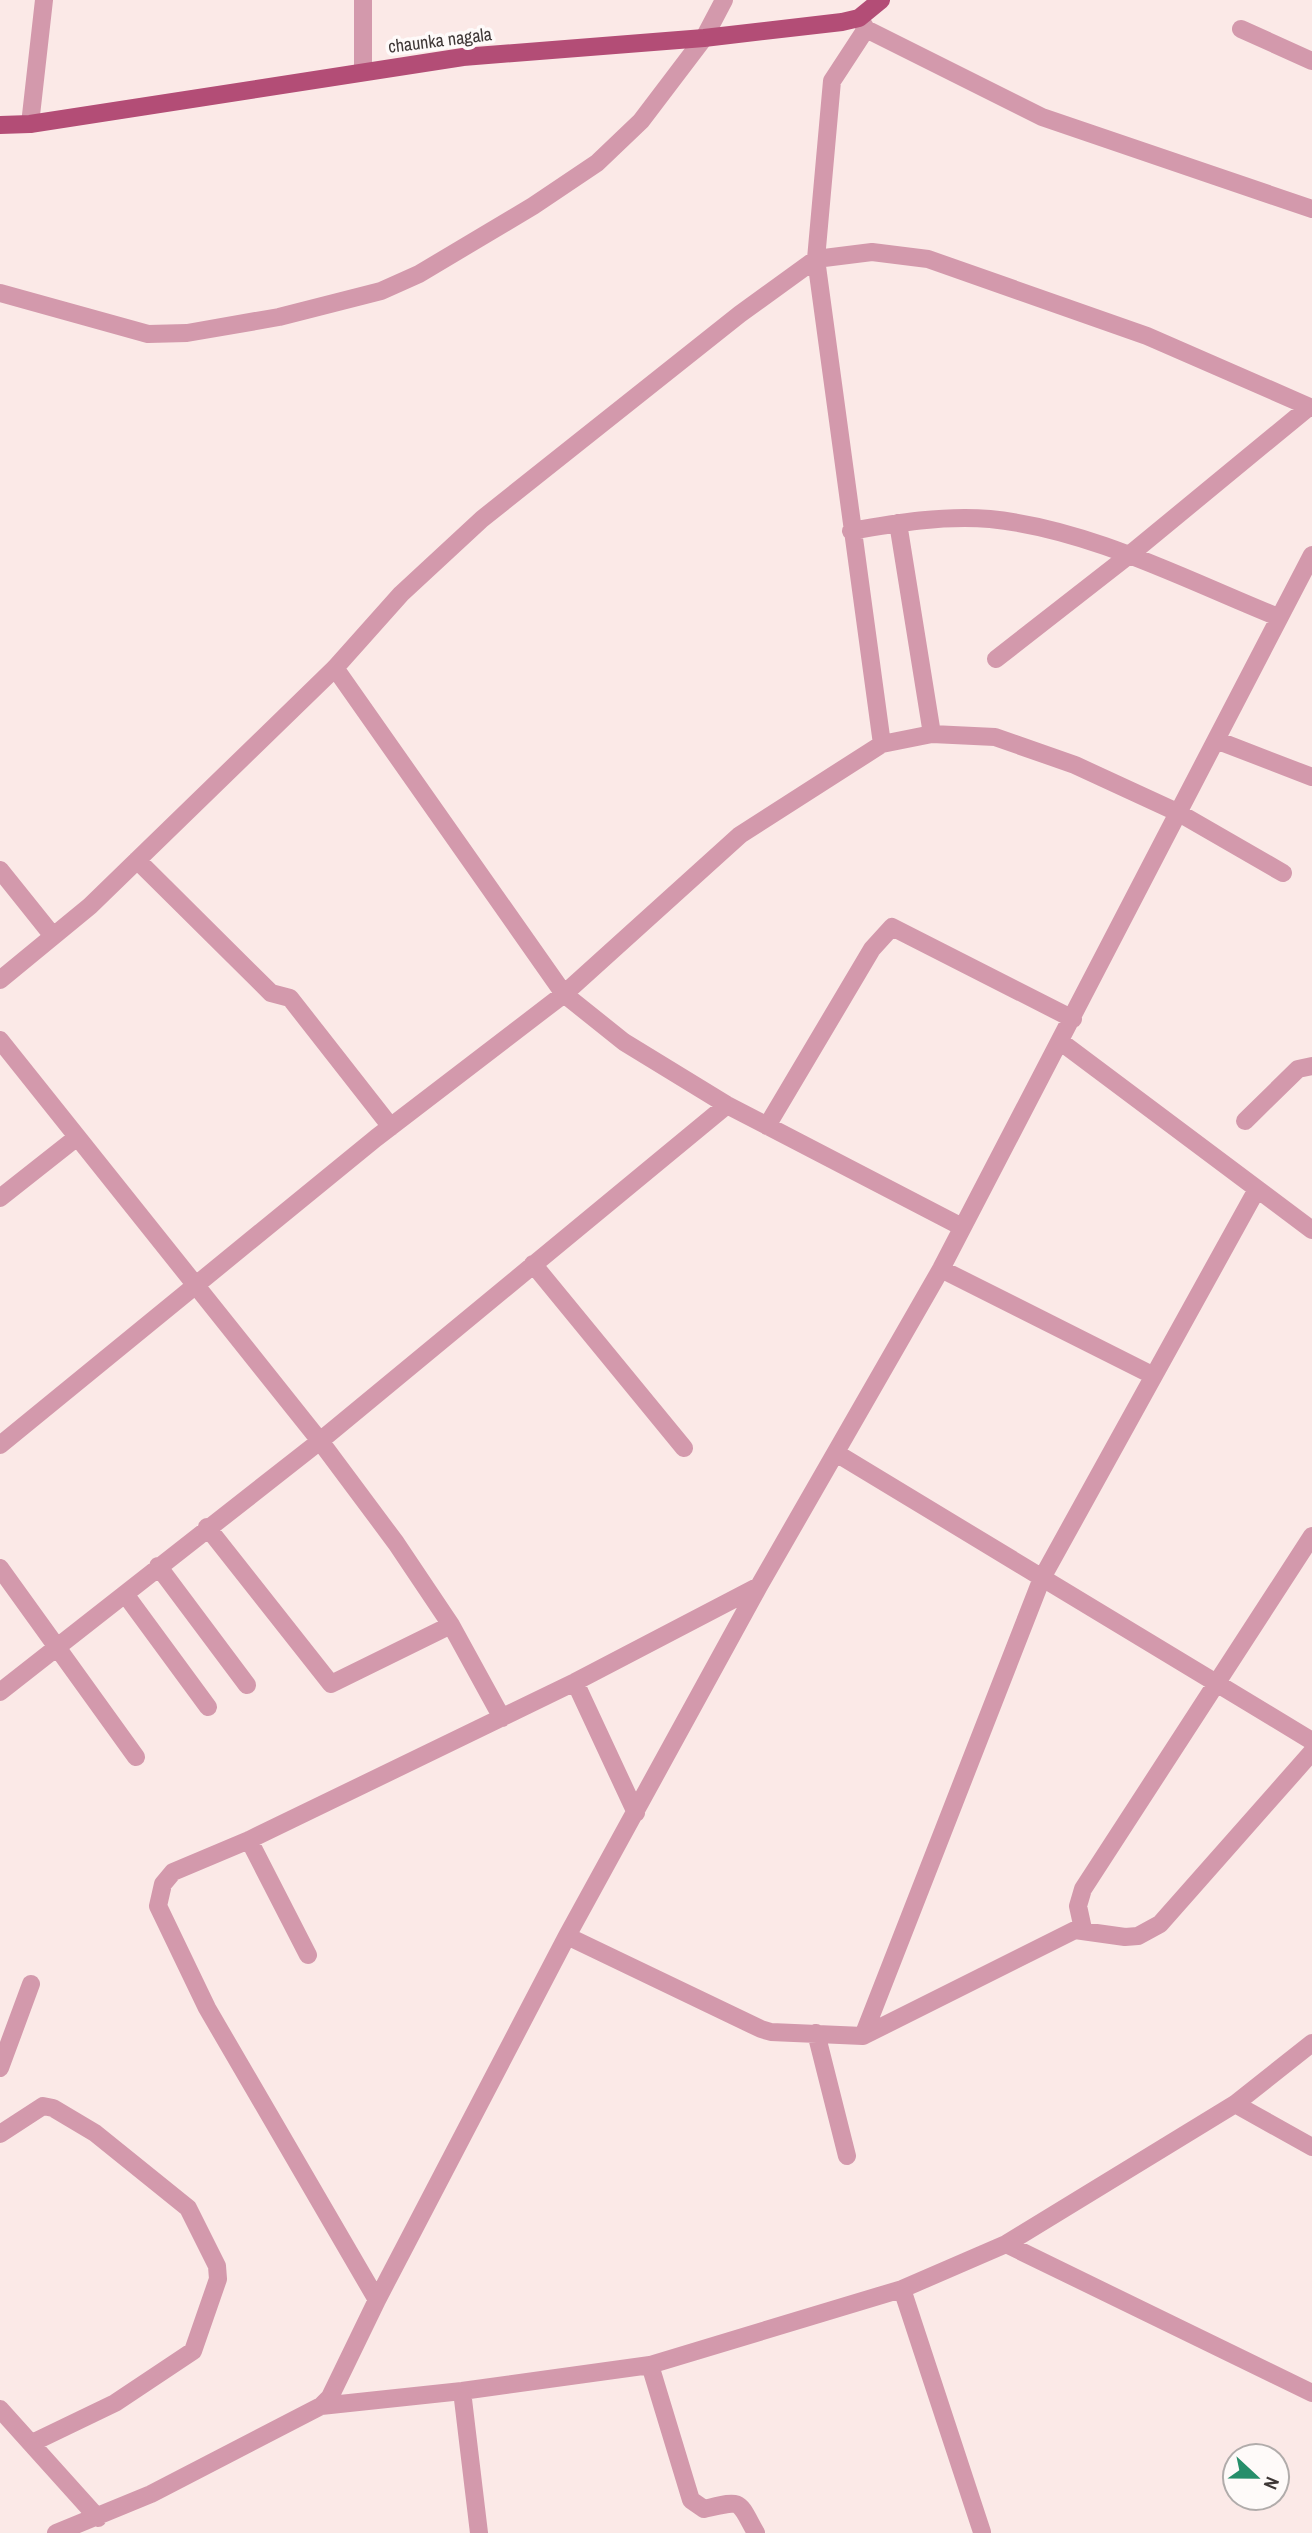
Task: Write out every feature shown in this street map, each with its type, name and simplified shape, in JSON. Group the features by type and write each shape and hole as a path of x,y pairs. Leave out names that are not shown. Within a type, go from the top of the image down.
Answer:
{"main road":[{"path":"863,23 881,0"},
{"name":"chaunka nagala","path":"0,125 30,124 463,57 863,23"}],"street":[{"path":"30,124 44,0"},
{"path":"363,0 363,71"},
{"path":"0,293 148,334 187,333 279,317 380,291 419,274 533,206 597,163 641,121 704,38 724,0"},
{"path":"881,744 816,259 832,80 863,23 1042,117 1312,209"},
{"path":"1241,29 1312,61"},
{"path":"0,980 137,860 335,668 401,594 482,519 729,323 816,259 872,252 928,259 1147,336 1310,408 996,659"},
{"path":"851,531 898,523 969,518 1005,521 1087,541 1278,617"},
{"path":"898,523 932,734"},
{"path":"321,2406 333,2391 377,2300 567,1936 759,1586 942,1269 1312,555"},
{"path":"335,668 564,994 624,1042 727,1105 962,1227"},
{"path":"0,1445 391,1127 564,994 740,835 881,744 932,734 995,737 1075,765 1179,813 1283,873"},
{"path":"1216,740 1312,777"},
{"path":"137,860 271,993 290,998 391,1127"},
{"path":"0,870 53,936"},
{"path":"767,1126 872,949 892,927 1073,1019"},
{"path":"0,1040 320,1441 397,1543 451,1625 502,1718"},
{"path":"1061,1042 1256,1191 1312,1230"},
{"path":"1245,1121 1298,1069 1312,1066"},
{"path":"0,1692 320,1441 727,1105"},
{"path":"0,1198 76,1138"},
{"path":"863,2036 1042,1578 1256,1191"},
{"path":"534,1264 684,1448"},
{"path":"942,1269 1152,1375"},
{"path":"836,1453 1312,1741"},
{"path":"207,1527 331,1684 451,1625"},
{"path":"1083,1929 1078,1906 1083,1889 1312,1536"},
{"path":"158,1566 247,1685"},
{"path":"0,1567 136,1757"},
{"path":"377,2300 207,2008 158,1906 159,1892 173,1872 249,1840 502,1718 759,1586"},
{"path":"125,1594 208,1707"},
{"path":"575,1682 636,1813"},
{"path":"567,1936 761,2029 771,2032 863,2036 1075,1930 1125,1937 1138,1936 1160,1924 1312,1752"},
{"path":"249,1840 308,1955"},
{"path":"0,2068 31,1984"},
{"path":"816,2033 847,2156"},
{"path":"56,2533 151,2494 321,2406 461,2391 650,2365 902,2289 1006,2244 1235,2104 1312,2043"},
{"path":"1235,2104 1312,2147"},
{"path":"0,2134 43,2106 53,2108 95,2133 188,2208 218,2272 217,2285 193,2351 115,2403 32,2443"},
{"path":"1006,2244 1312,2393"},
{"path":"902,2289 982,2532"},
{"path":"650,2365 691,2500 704,2508 735,2502 741,2505 756,2533"},
{"path":"461,2391 479,2533"},
{"path":"0,2409 98,2518"}]}
